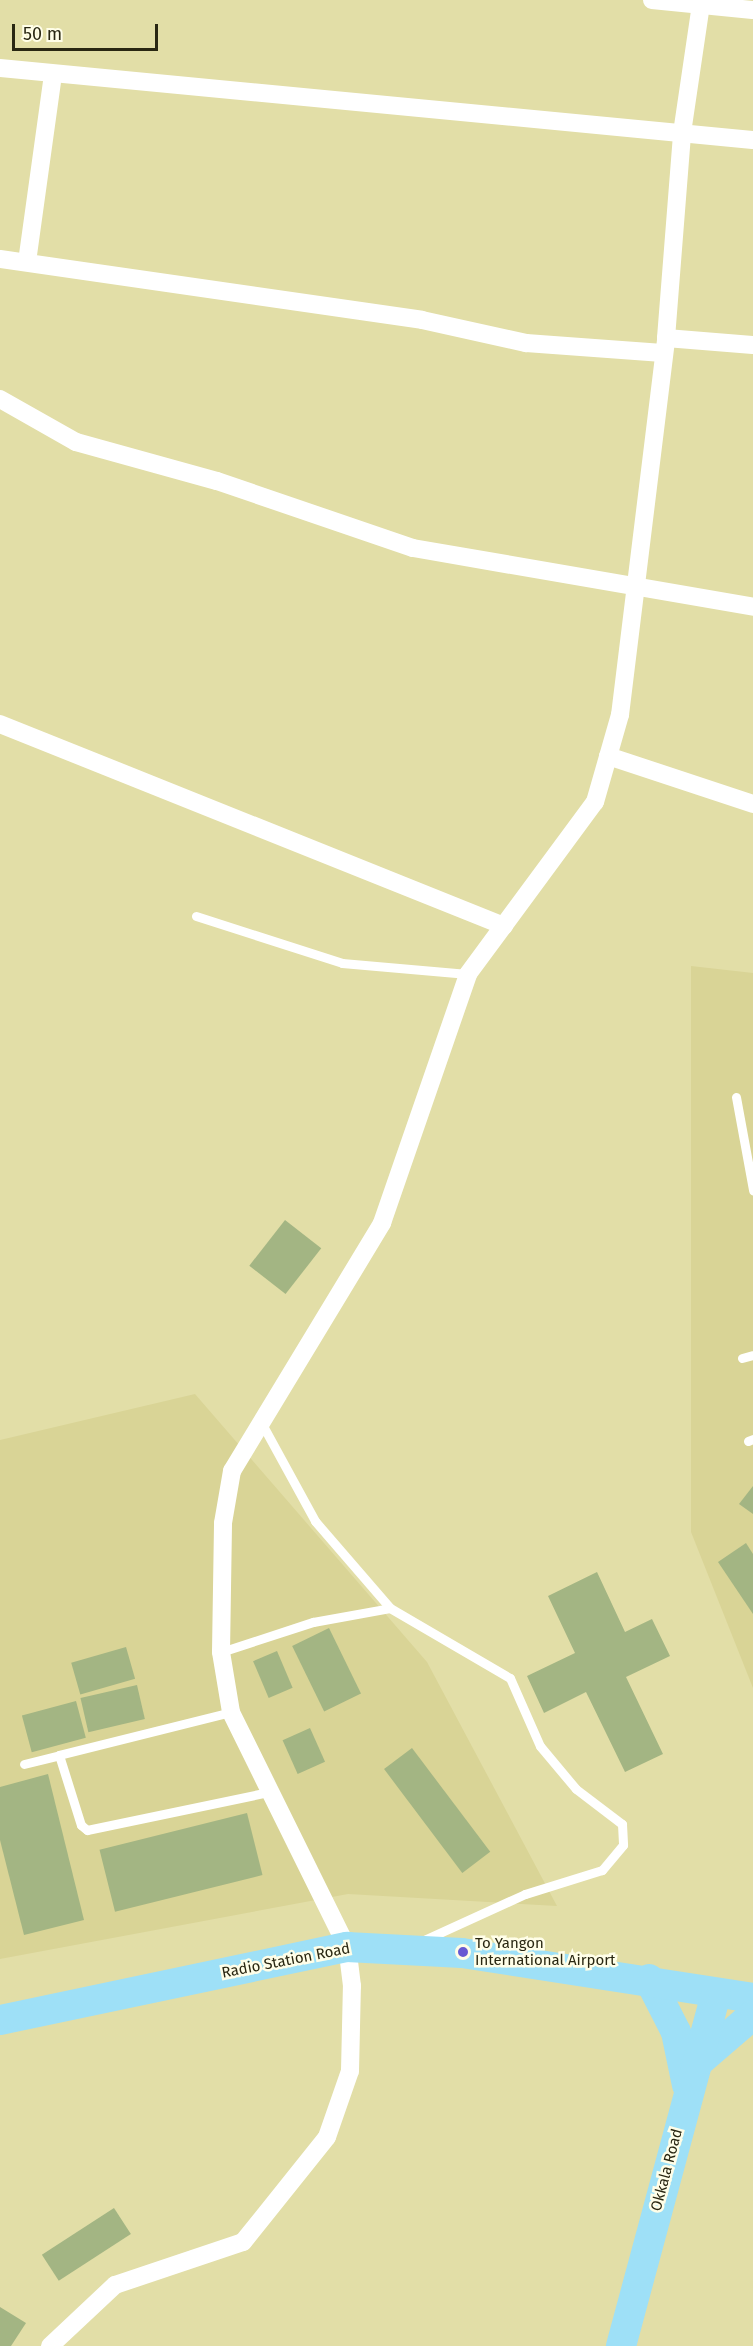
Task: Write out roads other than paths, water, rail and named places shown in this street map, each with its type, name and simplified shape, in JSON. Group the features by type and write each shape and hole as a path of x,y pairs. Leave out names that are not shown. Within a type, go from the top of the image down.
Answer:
{"main road":[{"name":"Radio Station Road","path":"0,2020 347,1947 406,1948 650,1979 716,1994 753,1998"},
{"path":"650,1979 676,2032 692,2078 753,2015"},
{"name":"Okkala Road","path":"621,2346 716,1994"}],"street":[{"path":"652,0 753,10"},
{"path":"50,2346 115,2285 243,2242 327,2137 350,2071 352,1986 347,1947 231,1712 221,1652 223,1523 232,1471 382,1223 468,974 595,802 620,715 664,345 682,133 701,5"},
{"path":"0,68 53,75 753,140"},
{"path":"27,262 53,75"},
{"path":"0,259 422,320 526,343 753,345"},
{"path":"0,399 76,442 217,481 413,548 753,607"},
{"path":"0,724 504,926"},
{"path":"608,756 753,804"}],"lane":[{"path":"196,916 342,963 468,974"},
{"path":"736,1097 753,1190"},
{"path":"742,1358 753,1355"},
{"path":"262,1424 315,1521 390,1608 510,1678 540,1746 576,1789 622,1824 623,1845 602,1870 525,1894 406,1948"},
{"path":"221,1652 313,1622 390,1608"},
{"path":"24,1764 231,1712"},
{"path":"58,1755 87,1830 269,1792"}],"place":[{"name":"To Yangon International Airport","path":"463,1952"}]}
